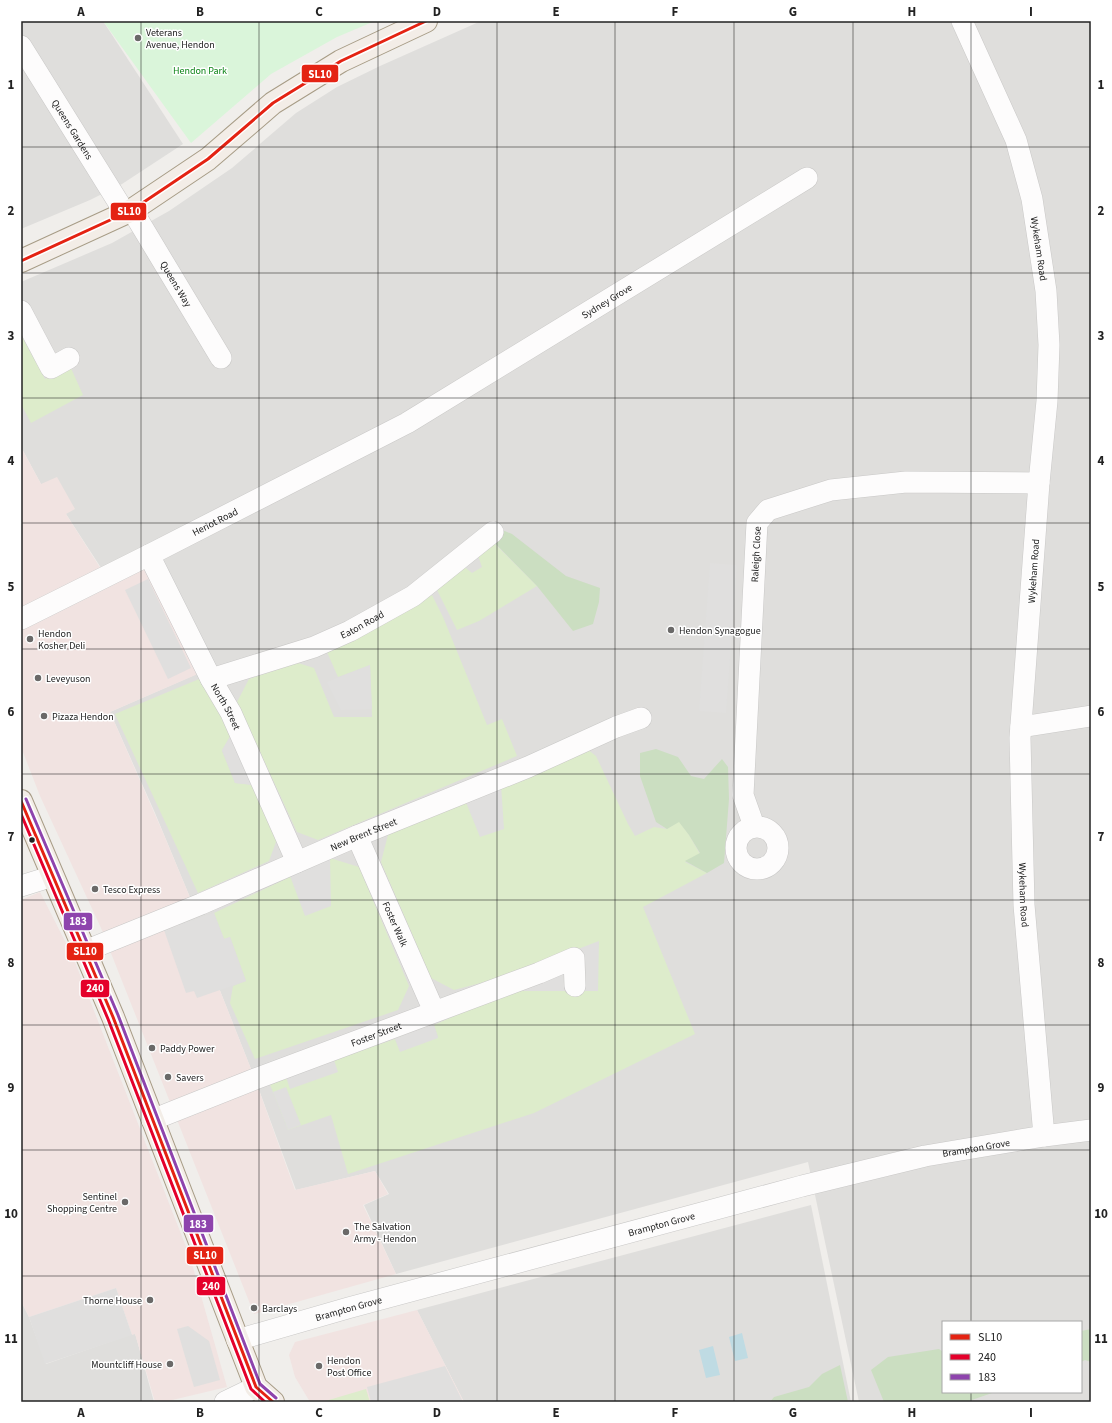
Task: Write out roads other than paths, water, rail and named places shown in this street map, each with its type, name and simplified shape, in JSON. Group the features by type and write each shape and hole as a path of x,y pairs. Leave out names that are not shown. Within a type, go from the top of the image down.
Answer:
{"main road":[{"path":"21,261 128,212 208,159 273,104 341,60 426,21"},
{"path":"21,801 112,1017 237,1340 254,1394 273,1402"}],"street":[{"name":"Wykeham Road","path":"962,21 1016,140 1032,199 1046,291 1049,345 1047,401 1039,483 1021,727 1024,905 1044,1136"},
{"name":"Queens Gardens","path":"21,46 128,212"},
{"name":"Sydney Grove","path":"407,423 807,178"},
{"name":"Queens Way","path":"128,212 221,358"},
{"path":"21,311 51,368 69,358"},
{"name":"Heriot Road","path":"21,619 407,423"},
{"name":"Raleigh Close","path":"754,826 743,794 757,523 768,510 831,490 906,482 1039,483"},
{"name":"Eaton Road","path":"211,679 314,647 350,631 413,596 493,532"},
{"name":"North Street","path":"149,555 211,679 231,713 297,862"},
{"path":"1021,727 1091,716"},
{"name":"New Brent Street","path":"85,951 201,904 357,836 521,769 616,727 641,718"},
{"name":"Foster Walk","path":"357,836 434,1012"},
{"path":"21,886 53,876"},
{"name":"Foster Street","path":"152,1120 255,1079 539,973 574,958 575,986"},
{"name":"Brampton Grove","path":"237,1340 348,1308 802,1186 925,1156 1044,1136 1091,1130"},
{"path":"225,1402 254,1394"}],"water":[{"path":"742,1333 748,1358 735,1361 729,1337"},
{"path":"713,1346 720,1375 706,1378 699,1350"}],"place":[{"name":"Veterans Avenue, Hendon","path":"138,38"},
{"name":"Hendon Synagogue","path":"671,630"},
{"name":"Hendon Kosher Deli","path":"30,639"},
{"name":"Leveyuson","path":"38,678"},
{"name":"Pizaza Hendon","path":"44,716"},
{"name":"Tesco Express","path":"95,889"},
{"name":"Paddy Power","path":"152,1048"},
{"name":"Savers","path":"168,1077"},
{"name":"Sentinel Shopping Centre","path":"125,1202"},
{"name":"The Salvation Army - Hendon","path":"346,1232"},
{"name":"Thorne House","path":"150,1300"},
{"name":"Barclays","path":"254,1308"},
{"name":"Mountcliff House","path":"170,1364"},
{"name":"Hendon Post Office","path":"319,1366"}],"park label":[{"name":"Hendon Park","path":"200,70"}]}
